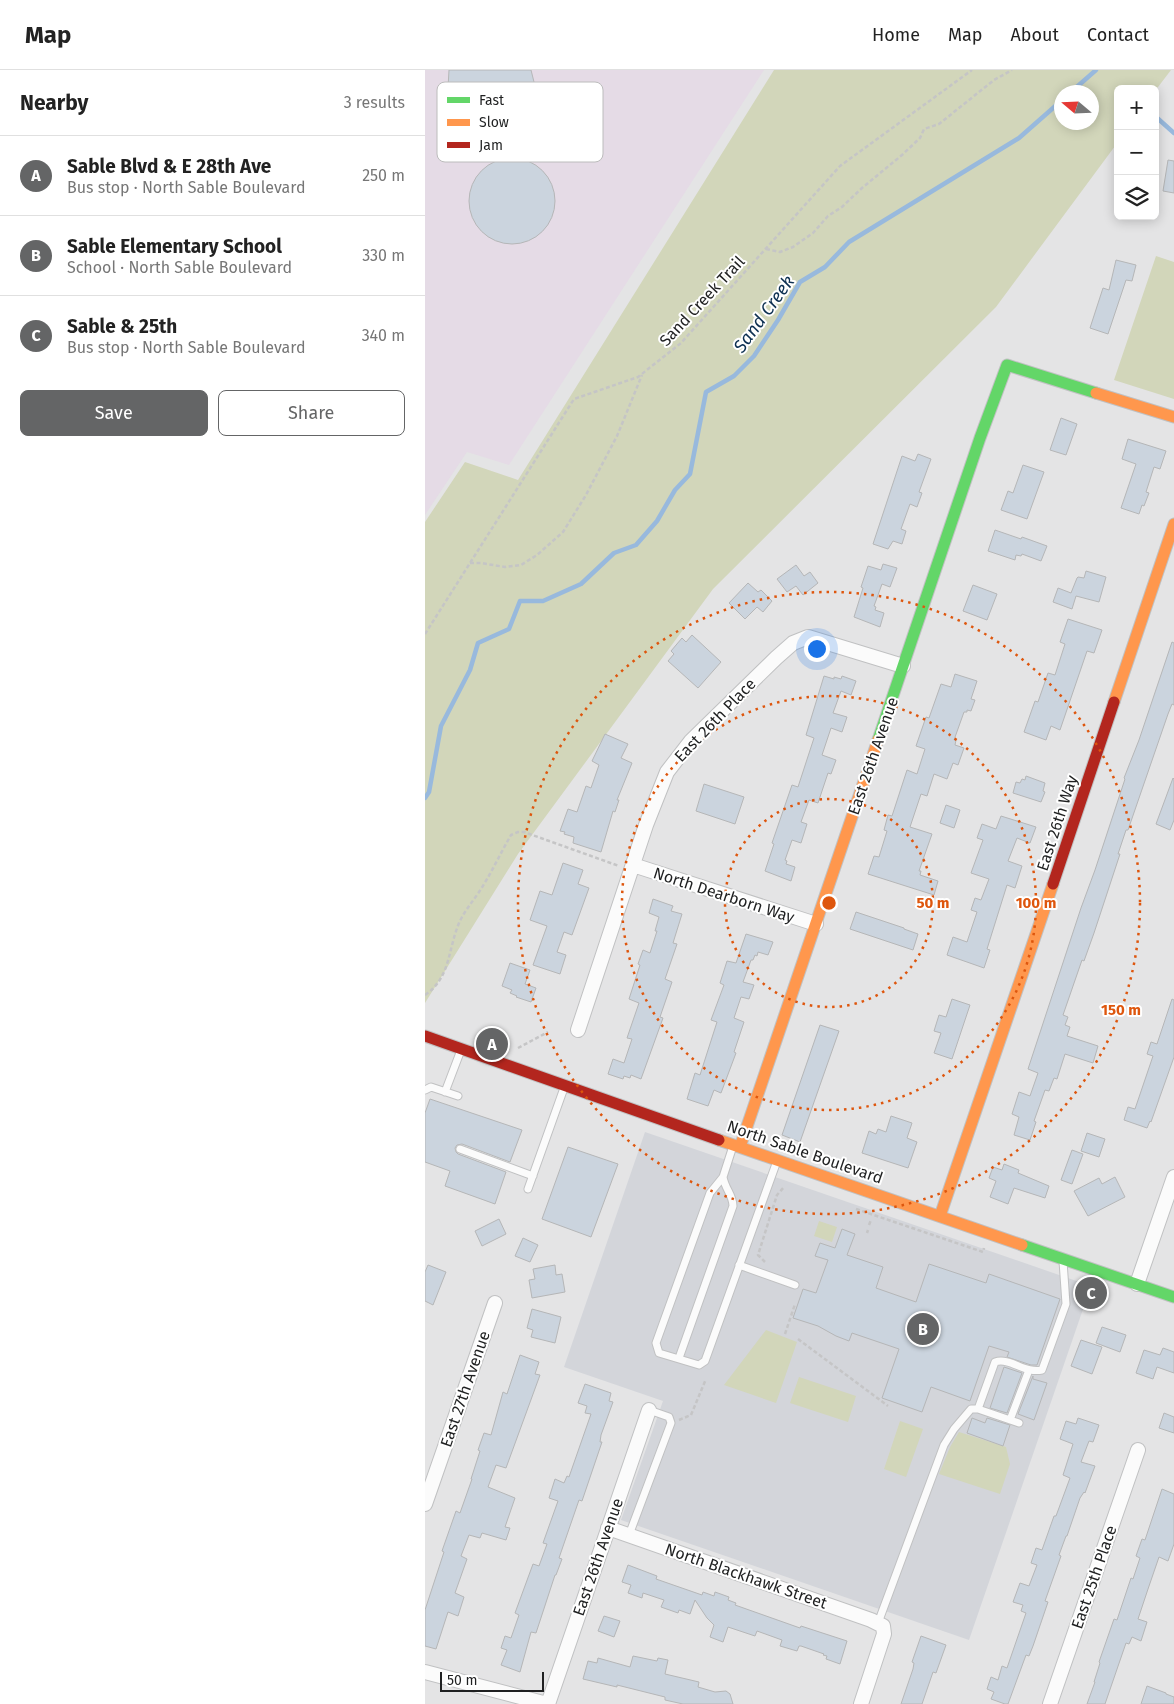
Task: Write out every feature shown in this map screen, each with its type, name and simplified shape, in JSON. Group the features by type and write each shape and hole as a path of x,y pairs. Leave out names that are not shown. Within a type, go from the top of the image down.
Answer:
{"street":[{"name":"East 26th Avenue","path":"737,1146 816,924 980,438 1007,365 1174,417"},
{"name":"East 26th Way","path":"940,1216 1174,524"},
{"name":"East 26th Place","path":"578,1030 633,865 667,772 691,741 775,658 793,644 808,637 903,666"},
{"name":"North Dearborn Way","path":"633,865 816,924"},
{"name":"North Sable Boulevard","path":"425,1036 1174,1297"},
{"path":"1137,1284 1174,1177"},
{"name":"East 27th Avenue","path":"425,1504 495,1303"},
{"name":"East 26th Avenue","path":"548,1704 649,1410"},
{"name":"East 25th Place","path":"1050,1704 1138,1450"},
{"name":"North Blackhawk Street","path":"608,1528 881,1625"},
{"path":"861,1704 884,1634 881,1625"},
{"path":"425,1672 548,1704"}],"lane":[{"path":"445,1092 461,1049"},
{"path":"528,1189 565,1086"},
{"path":"425,1090 431,1087 458,1096"},
{"path":"737,1146 723,1177 710,1193 656,1342 659,1353 699,1365 705,1361 777,1160"},
{"path":"460,1149 533,1176"},
{"path":"679,1358 733,1206 733,1199 725,1187 723,1177"},
{"path":"977,1409 995,1362 1001,1360 1034,1372 1042,1370 1066,1304 1063,1258"},
{"path":"739,1266 795,1285"},
{"path":"1010,1420 1029,1370"},
{"path":"881,1625 944,1445 954,1429 971,1409 977,1409 1019,1424"},
{"path":"629,1535 671,1423 669,1417 649,1410"}],"path":[{"name":"Sand Creek Trail","path":"425,634 574,399 638,377 681,344 840,166 972,70"},
{"path":"766,249 780,252 793,247 902,155 920,138 924,129 939,124 994,80 1012,70"},
{"path":"470,563 505,567 521,565 537,556 563,532 586,495 617,436 642,374"},
{"path":"425,995 432,990 445,972 452,940 459,922 491,872 511,835 524,832 615,865"},
{"path":"518,1048 548,1032"},
{"path":"766,1264 758,1255 777,1195 784,1187"},
{"path":"856,1209 983,1252"},
{"path":"869,1225 871,1220"},
{"path":"785,1334 795,1304"},
{"path":"797,1339 888,1406"},
{"path":"691,1414 706,1379"}],"shaded area":[{"path":"425,70 764,70 509,465 467,452 425,515"},
{"path":"645,1132 1091,1286 969,1640 621,1520 663,1401 564,1367"}],"green space":[{"path":"774,70 1171,70 1159,86 1114,85 1114,147 996,307 713,589 518,854 425,1003 425,522 465,462 518,480"},
{"path":"1156,256 1174,262 1174,399 1114,380"},
{"path":"819,1221 837,1227 832,1242 814,1236"},
{"path":"766,1330 797,1342 776,1403 724,1385"},
{"path":"799,1377 856,1396 848,1422 790,1403"},
{"path":"900,1421 923,1429 906,1477 884,1469"},
{"path":"959,1432 1006,1447 1010,1464 1000,1494 939,1474 950,1447"}],"building":[{"path":"449,70 531,70 534,82 448,82"},
{"path":"1168,160 1174,161 1174,193 1163,191"},
{"path":"494,162 530,162 536,165 548,177 554,193 554,209 548,225 536,237 520,243 504,243 488,237 476,225 470,209 470,193 476,177 488,165"},
{"path":"1116,260 1136,265 1132,281 1126,280 1108,334 1090,328 1103,288 1109,290"},
{"path":"1061,418 1077,424 1066,455 1050,450"},
{"path":"1128,439 1166,451 1160,469 1154,467 1146,492 1149,493 1139,514 1121,508 1136,464 1122,459"},
{"path":"918,454 931,459 919,492 922,493 917,507 910,504 901,529 906,531 902,544 893,541 888,549 873,544 902,456 915,461"},
{"path":"1023,465 1044,472 1027,519 1001,510 1008,491 1013,493"},
{"path":"995,530 1047,546 1041,561 1022,554 1021,556 1016,555 1015,560 988,551"},
{"path":"883,564 897,568 890,587 882,584 874,606 876,607 875,610 884,613 880,627 854,617 868,566 881,570"},
{"path":"796,565 804,576 810,572 818,583 803,595 796,586 787,592 777,579"},
{"path":"1086,571 1106,577 1099,602 1076,596 1072,609 1053,602 1058,588 1071,593 1077,578 1084,578"},
{"path":"748,583 758,592 761,590 772,601 763,612 757,607 745,619 729,603"},
{"path":"973,585 997,594 987,620 963,611"},
{"path":"1068,619 1102,630 1094,653 1087,651 1060,730 1051,726 1046,740 1024,732 1035,701 1038,702 1048,673 1055,675 1065,644 1060,642"},
{"path":"692,635 721,662 698,688 668,661 674,654 671,651 682,638 686,642"},
{"path":"1172,642 1174,643 1174,705 1172,704 1168,714 1128,830 1126,830 1094,933 1084,961 1082,960 1063,1015 1068,1017 1065,1025 1070,1027 1067,1036 1098,1046 1093,1063 1065,1054 1057,1079 1054,1078 1049,1091 1045,1090 1034,1121 1036,1122 1030,1140 1014,1135 1019,1117 1012,1114 1019,1092 1030,1096 1038,1073 1028,1069 1124,778"},
{"path":"955,674 977,681 971,699 975,700 971,711 967,710 967,712 964,712 954,740 956,740 955,745 964,748 958,765 953,763 947,779 934,774 927,796 921,794 910,827 932,834 919,871 921,871 920,875 938,881 934,895 868,874 874,856 879,857 887,831 884,830 888,815 892,816 907,770 917,774 925,749 916,746 926,717 929,718 941,684 951,687"},
{"path":"824,676 841,679 842,676 856,681 851,695 841,691 833,713 847,717 842,732 831,728 822,755 836,760 831,774 828,773 818,803 809,800 801,822 807,824 801,843 792,840 785,860 787,861 786,864 795,867 791,881 765,871 774,844 772,843 792,785 798,787 814,738 806,735"},
{"path":"605,734 628,744 621,758 632,763 617,800 619,800 615,812 613,811 601,852 573,843 574,837 560,831 568,809 577,812 586,786 591,788 599,765 592,761"},
{"path":"1026,776 1045,783 1043,791 1045,792 1041,802 1013,793 1016,782 1020,783 1022,779 1025,780"},
{"path":"1173,778 1174,820 1170,830 1156,824"},
{"path":"704,784 744,797 735,824 696,811"},
{"path":"946,805 960,810 954,828 940,823"},
{"path":"1001,816 1036,827 1030,843 1017,838 1008,861 1022,866 1015,888 1007,885 987,949 990,950 984,968 947,955 953,937 967,942 977,912 971,910 975,898 981,900 989,879 971,873 983,840 977,838 982,824 996,829"},
{"path":"563,863 583,870 578,884 589,888 572,935 564,932 557,952 566,955 560,974 533,965 547,926 530,920 540,891 552,895"},
{"path":"653,899 673,906 671,911 682,914 673,943 677,944 665,979 672,982 660,1017 663,1018 641,1079 631,1075 630,1078 624,1076 623,1079 608,1074 613,1059 624,1063 632,1039 627,1038 639,1003 629,999 643,950 650,953 657,931 655,931 659,917 649,913"},
{"path":"856,912 918,934 913,950 850,929"},
{"path":"746,934 773,942 768,955 758,952 757,956 755,955 753,960 751,960 743,982 754,985 749,999 741,997 734,1018 744,1022 734,1052 736,1053 721,1093 714,1090 708,1106 687,1099 695,1073 700,1075 717,1022 711,1020 724,985 720,983 727,961 736,963"},
{"path":"510,963 530,970 525,984 536,988 531,1002 516,997 510,993 512,990 502,986"},
{"path":"952,999 970,1005 952,1059 934,1053 941,1033 934,1031 939,1015 946,1017"},
{"path":"1172,999 1174,1000 1174,1057 1151,1122 1147,1128 1124,1120 1128,1107 1135,1109 1153,1056 1147,1054 1151,1042 1157,1044"},
{"path":"820,1025 839,1031 800,1142 782,1135"},
{"path":"430,1099 522,1130 510,1162 462,1144 457,1145 455,1148 458,1154 506,1172 495,1204 445,1186 450,1171 425,1162 425,1113"},
{"path":"891,1116 912,1123 907,1138 917,1142 908,1168 862,1153 869,1131 876,1134 878,1129 886,1132"},
{"path":"1087,1133 1105,1139 1099,1157 1081,1151"},
{"path":"568,1147 618,1164 591,1237 542,1219"},
{"path":"1072,1150 1083,1154 1072,1184 1061,1180"},
{"path":"1004,1164 1019,1170 1018,1173 1049,1186 1045,1198 1014,1188 1008,1204 990,1197 996,1181 989,1178 993,1167 1002,1170"},
{"path":"1115,1177 1125,1197 1088,1216 1074,1191 1099,1178 1102,1184"},
{"path":"499,1219 506,1234 482,1246 475,1231"},
{"path":"842,1229 855,1234 847,1255 883,1267 876,1288 916,1302 929,1264 986,1283 989,1274 1060,1299 1037,1365 1031,1365 1007,1357 1009,1352 989,1346 970,1401 931,1387 922,1412 882,1398 899,1349 852,1333 849,1341 818,1326 793,1318 803,1289 816,1293 828,1260 815,1256 820,1243 835,1248"},
{"path":"523,1238 538,1245 530,1262 515,1256"},
{"path":"428,1265 446,1272 433,1305 425,1301 425,1272"},
{"path":"555,1265 556,1275 562,1274 565,1292 532,1298 529,1280 535,1279 533,1269"},
{"path":"532,1309 561,1317 555,1343 531,1337 533,1330 527,1328"},
{"path":"1102,1327 1126,1335 1120,1352 1096,1343"},
{"path":"1081,1340 1102,1347 1092,1374 1071,1366"},
{"path":"1163,1348 1174,1352 1174,1373 1157,1367 1153,1379 1136,1373 1144,1350 1160,1355"},
{"path":"520,1355 539,1362 535,1374 540,1375 506,1468 496,1465 488,1487 515,1498 505,1527 510,1528 506,1540 482,1533 480,1538 469,1535 461,1556 467,1559 455,1593 464,1597 458,1616 448,1612 436,1649 425,1646 425,1610 444,1552 442,1551 456,1511 460,1513 472,1479 480,1451 478,1450 484,1433 491,1435 503,1392 507,1394"},
{"path":"1004,1367 1022,1373 1007,1413 990,1408"},
{"path":"1033,1376 1033,1379 1047,1383 1034,1420 1018,1414"},
{"path":"585,1384 611,1393 609,1401 613,1402 601,1435 600,1442 602,1442 582,1501 579,1500 559,1558 562,1559 536,1633 531,1632 520,1672 501,1665 507,1650 501,1648 505,1636 511,1638 519,1615 515,1613 533,1564 539,1566 547,1544 543,1543 558,1501 549,1498 555,1479 564,1483 567,1476 569,1477 591,1414 585,1413 587,1406 578,1403"},
{"path":"1164,1413 1174,1417 1174,1433 1159,1428"},
{"path":"972,1418 985,1423 987,1418 1010,1425 1003,1446 967,1433"},
{"path":"1078,1418 1099,1425 1093,1442 1089,1441 1081,1462 1095,1466 1085,1493 1080,1498 1059,1555 1061,1556 1045,1601 1048,1602 1033,1646 1029,1656 1026,1655 1008,1704 1005,1704 991,1699 994,1692 987,1689 991,1677 998,1680 1002,1666 1007,1668 1026,1613 1021,1611 1023,1605 1013,1602 1020,1583 1029,1586 1037,1565 1031,1563 1036,1548 1042,1550 1070,1478 1063,1475 1073,1444 1060,1439 1066,1421 1076,1424"},
{"path":"1162,1489 1174,1494 1174,1544 1168,1561 1159,1557 1148,1589 1138,1619 1147,1622 1141,1641 1132,1637 1129,1644 1126,1643 1105,1704 1087,1704 1114,1619 1117,1620 1131,1578 1133,1579 1140,1558 1136,1556 1142,1539 1145,1540"},
{"path":"628,1565 657,1576 656,1579 702,1595 703,1592 714,1596 715,1592 729,1597 728,1600 736,1603 735,1605 800,1628 801,1626 847,1641 840,1664 826,1659 827,1656 824,1654 801,1646 799,1646 797,1651 780,1646 782,1640 757,1631 755,1636 728,1627 723,1642 710,1637 714,1625 695,1600 690,1614 679,1610 678,1613 661,1607 664,1600 643,1593 642,1598 628,1593 631,1585 622,1582"},
{"path":"604,1616 620,1621 614,1637 598,1631"},
{"path":"921,1636 946,1645 936,1673 933,1672 922,1704 901,1704 913,1669 914,1663 912,1662"},
{"path":"633,1656 657,1661 658,1658 668,1660 665,1674 699,1682 698,1687 715,1692 726,1691 730,1694 733,1704 683,1704 665,1700 665,1697 617,1685 617,1687 583,1679 588,1661 597,1663 598,1658 630,1667"},
{"path":"1147,1686 1174,1697 1174,1704 1141,1704"}],"waterway":[{"name":"Sand Creek","path":"1079,85 1096,70"},
{"name":"Sand Creek","path":"425,798 429,792 441,726 470,670 478,643 509,629 520,601 543,601 581,584 614,553 636,545 657,521 675,490 690,474 706,392 734,376 754,356 800,282 825,267 849,242 1019,138 1054,107"},
{"path":"1159,120 1174,133"}],"traffic: fast":[{"path":"878,740 980,438 1007,365 1096,393"},
{"path":"1022,1245 1174,1297"}],"traffic: slow":[{"path":"1096,393 1174,417"},
{"path":"1114,702 1174,524"},
{"path":"740,1147 878,740"},
{"path":"940,1216 1053,884"},
{"path":"719,1140 1022,1245"}],"traffic: jam":[{"path":"1053,884 1114,702"},
{"path":"425,1036 719,1140"}],"place":[{"name":"Sable Blvd & E 28th Ave","path":"492,1044"},
{"name":"Sable & 25th","path":"1091,1293"},
{"name":"Sable Elementary School","path":"923,1329"}]}
